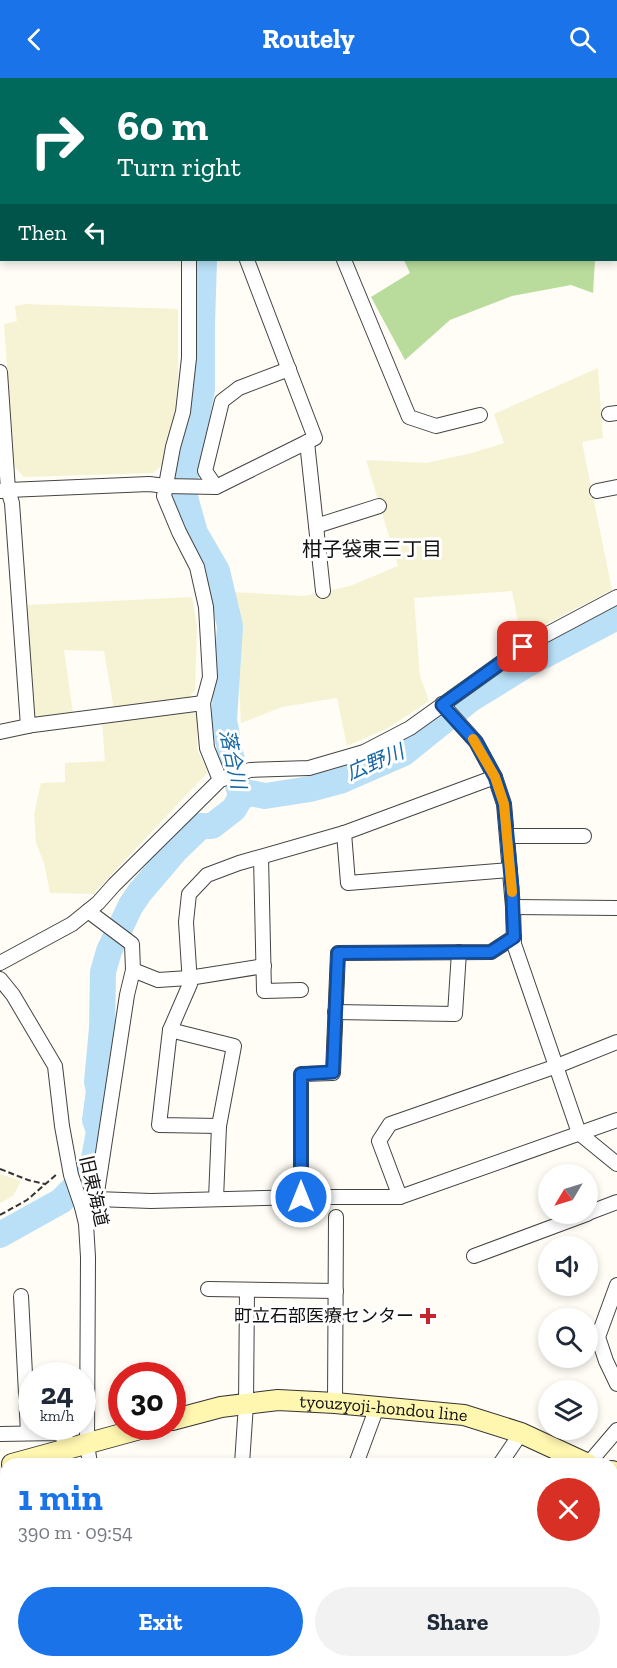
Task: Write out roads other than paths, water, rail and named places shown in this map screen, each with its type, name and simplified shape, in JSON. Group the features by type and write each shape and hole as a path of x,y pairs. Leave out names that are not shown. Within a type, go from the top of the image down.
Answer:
{"main road":[{"name":"tyouzyoji-hondou line","path":"186,1416 221,1407 278,1400 464,1415 521,1433 575,1458"},
{"path":"34,1458 108,1438"}],"street":[{"path":"189,261 189,358 183,412 173,447 164,496 197,567 206,607 210,677 203,703 207,748 220,780"},
{"path":"4,491 149,484 216,487 315,438 247,261"},
{"path":"344,261 409,417 436,426 480,414"},
{"path":"216,487 205,471 222,401 239,388 289,369"},
{"path":"0,372 4,491 12,503 28,726"},
{"path":"307,442 323,591"},
{"path":"597,491 617,487"},
{"path":"316,526 379,506"},
{"path":"0,963 72,924 98,903 220,780 250,770 309,768 364,752 410,728 523,647 617,597"},
{"path":"0,732 28,726 203,703"},
{"path":"442,705 476,742 495,777 504,804 514,944 579,1133 617,1164"},
{"path":"219,1126 159,1125 170,1030 190,984 186,922 189,894 207,875 239,863 344,833 495,777"},
{"path":"344,833 348,883 510,870"},
{"path":"507,836 584,836"},
{"path":"261,857 264,991 301,990"},
{"path":"513,907 617,908"},
{"path":"88,911 132,944 133,970 127,995 96,1199"},
{"path":"301,1197 301,1074 333,1072 338,953 491,952 514,937"},
{"path":"335,1012 455,1014 459,952"},
{"path":"133,970 158,980 189,978 264,966"},
{"name":"旧東海道","path":"0,979 14,995 55,1066 70,1169 86,1224 88,1257 87,1444 89,1458"},
{"path":"170,1030 234,1046 219,1126 216,1199"},
{"path":"400,1197 379,1141 390,1124 557,1066 617,1042"},
{"path":"81,1202 96,1199 151,1201 400,1197 617,1120"},
{"path":"598,1209 617,1202"},
{"path":"335,1403 336,1217"},
{"path":"474,1256 558,1224"},
{"path":"617,1285 598,1337 617,1384"},
{"path":"208,1289 336,1291"},
{"path":"242,1458 246,1404 247,1290"},
{"path":"21,1296 24,1362"},
{"path":"358,1458 377,1407"},
{"path":"593,1458 617,1430"},
{"path":"0,1434 18,1433"},
{"path":"504,1458 521,1433"},
{"path":"65,1440 67,1449"}],"waterway":[{"name":"広野川","path":"0,1235 61,1201 92,1170 99,1131 95,1120 99,1091 97,1082 102,1028 103,972 109,951 131,905 175,851 201,826 212,826 234,809 241,797 224,720 230,626 217,571 195,533 183,490 202,389 204,261"},
{"name":"広野川","path":"241,797 250,793 265,796 310,789 340,781 404,753 471,699 526,665 617,617"}],"place":[{"name":"町立石部医療センター","path":"428,1316"}],"district":[{"name":"柑子袋東三丁目","path":"372,549"}],"water label":[{"name":"落合川","path":"233,759"}]}
